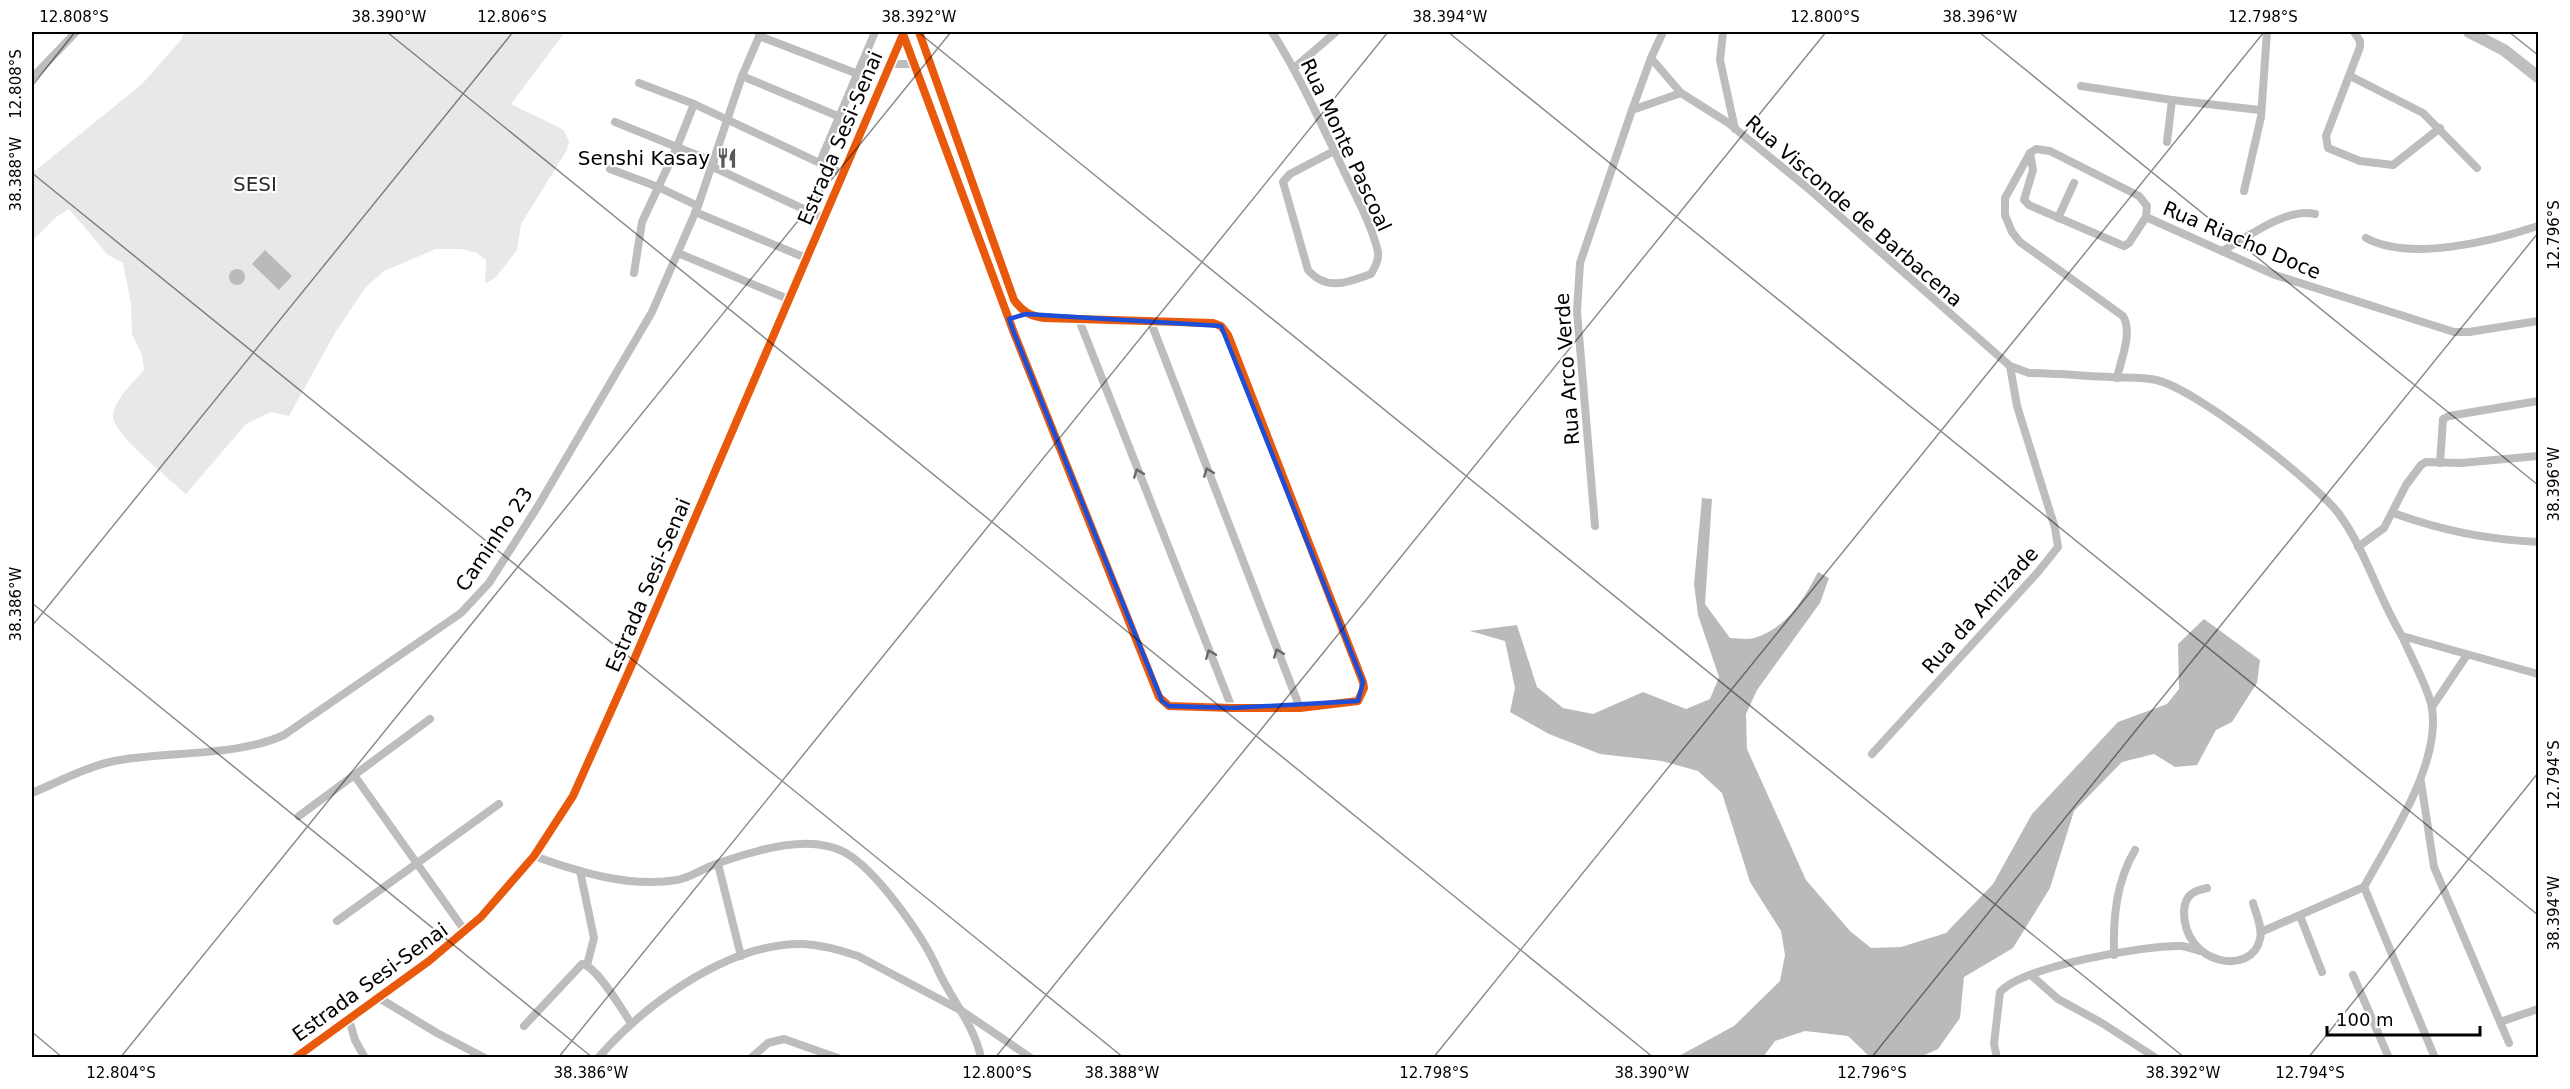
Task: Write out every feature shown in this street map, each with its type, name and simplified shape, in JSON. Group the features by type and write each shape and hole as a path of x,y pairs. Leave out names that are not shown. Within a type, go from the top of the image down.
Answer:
{"main road":[{"path":"2469,32 2504,50 2538,77"}],"street":[{"path":"32,78 76,32"},
{"path":"820,162 874,32"},
{"path":"904,33 1009,319 1159,697 1169,706 1232,708 1300,708 1358,701 1364,688 1228,335 1218,324 1150,320 1079,320 1034,317 1026,314 1014,300 919,32"},
{"name":"Rua Monte Pascoal","path":"1272,32 1294,68 1334,151 1358,201 1377,250 1377,262 1371,274 1344,283 1325,283 1312,275 1305,263 1283,183 1290,174 1334,151"},
{"name":"Rua Arco Verde","path":"1595,526 1577,311 1578,277 1587,241 1632,110 1651,58 1664,32"},
{"path":"1723,32 1719,56 1735,129"},
{"path":"2244,191 2258,136 2267,32"},
{"path":"2354,32 2360,41 2360,47 2326,136 2327,145 2332,151 2360,161 2393,165 2440,128"},
{"name":"Estrada Sesi-Senai","path":"295,1058 379,999 465,931 534,856 585,772 904,33"},
{"path":"1294,68 1331,33"},
{"path":"760,34 858,74"},
{"name":"Caminho 23","path":"32,793 112,762 274,740 461,613 489,583 538,506 658,300 696,209 742,76 760,34"},
{"name":"Rua Visconde de Barbacena","path":"1651,58 1681,93 1735,129 1834,210 2010,366"},
{"path":"890,64 914,64"},
{"path":"742,76 840,117"},
{"path":"2350,76 2416,108 2440,128 2477,168"},
{"path":"639,83 694,104 842,173"},
{"path":"2082,86 2172,100 2260,110"},
{"path":"1632,110 1681,93"},
{"path":"2167,141 2172,100"},
{"path":"634,273 642,222 694,104"},
{"path":"615,122 677,147 823,218"},
{"name":"Rua Riacho Doce","path":"2030,153 2036,149 2050,151 2131,191 2144,200 2147,210 2145,217 2275,275 2454,332 2469,332 2538,321"},
{"path":"2030,153 2005,198 2007,221 2020,242 2123,316 2127,336 2117,378"},
{"path":"2030,153 2034,170 2025,203 2124,246 2128,244 2145,217"},
{"path":"610,168 658,187 696,209 806,258"},
{"path":"2058,218 2074,183"},
{"path":"2222,251 2288,215 2302,212 2314,214"},
{"path":"2366,238 2386,246 2431,248 2455,246 2538,226"},
{"path":"678,253 788,299"},
{"path":"1009,319 1026,314"},
{"path":"1079,320 1232,708"},
{"path":"1150,320 1300,708"},
{"path":"2010,366 2029,373 2156,380 2172,385 2231,422 2299,475 2330,504 2343,520 2358,547 2380,597 2402,636 2432,707 2432,731 2421,782 2364,887 2261,932"},
{"name":"Rua da Amizade","path":"1872,754 2038,572 2058,547 2055,528 2017,406 2010,366"},
{"path":"2440,463 2443,419 2449,416 2538,401"},
{"path":"2358,547 2384,528 2406,485 2421,465 2426,462 2538,456"},
{"path":"2393,513 2443,530 2493,539 2538,542"},
{"path":"2402,636 2538,674"},
{"path":"2432,707 2467,655"},
{"path":"299,816 430,719"},
{"path":"354,775 465,931"},
{"path":"2421,782 2434,867 2508,1043"},
{"path":"337,921 499,804"},
{"path":"534,856 580,871 615,879 675,880 760,851 794,844 820,845 844,851 868,872 916,929 962,1011 977,1042 981,1058"},
{"path":"2114,954 2113,924 2118,893 2126,867 2135,850"},
{"path":"718,864 741,956"},
{"path":"580,871 594,938 586,965"},
{"path":"2364,887 2435,1058"},
{"path":"2199,951 2190,940 2186,929 2184,909 2189,895 2194,891 2207,888"},
{"path":"1997,1058 1994,1044 1998,1000 2000,992 2008,985 2080,959 2181,946 2220,961 2242,958 2256,948 2260,941 2261,932 2253,903"},
{"path":"2300,916 2322,972"},
{"path":"598,1058 631,1023 692,979 756,950 781,945 804,944 840,949 858,956 962,1011 1031,1058"},
{"path":"524,1026 582,964 595,973 631,1023"},
{"path":"2353,975 2389,1058"},
{"path":"2032,976 2058,999 2102,1023 2156,1058"},
{"path":"379,999 485,1058"},
{"path":"2500,1022 2538,1009"},
{"path":"349,1019 355,1040 365,1058"},
{"path":"751,1058 768,1043 776,1040 794,1041 816,1054 838,1058"}],"highlighted area":[{"path":"1026,314 1221,326 1363,682 1358,701 1232,708 1169,706 1162,701 1009,319"}],"green space":[{"name":"SESI","path":"184,32 565,32 511,104 564,130 569,142 567,150 521,224 517,250 496,277 485,284 486,260 477,253 462,249 436,249 384,271 365,288 335,333 289,416 271,412 246,424 186,494 132,445 115,424 114,410 120,397 144,370 142,355 132,334 131,304 123,263 108,255 69,209 56,217 32,241 32,171 142,84 181,40"}],"shaded area":[{"path":"265,250 292,276 279,290 252,264"},
{"path":"237,269 245,277 237,285 229,277"},
{"path":"1702,498 1712,499 1705,604 1730,638 1754,638 1776,628 1793,612 1818,572 1829,578 1820,603 1757,690 1746,714 1747,749 1806,880 1850,931 1871,948 1901,947 1946,933 1993,884 2032,814 2118,722 2167,704 2179,689 2178,644 2204,619 2260,660 2257,683 2232,722 2216,730 2197,765 2175,767 2154,754 2122,762 2074,811 2050,888 2013,948 1964,977 1960,1018 1938,1049 1920,1057 1870,1057 1848,1036 1805,1031 1775,1041 1763,1057 1677,1057 1734,1026 1780,981 1785,955 1781,931 1750,882 1722,793 1698,771 1662,761 1600,754 1549,734 1510,712 1515,688 1505,641 1470,631 1517,625 1537,687 1563,708 1593,714 1643,692 1686,709 1710,699 1719,677 1698,615 1694,584"}],"cycle path":[{"path":"295,1058 429,961 481,917 534,856 573,796 904,32"},
{"path":"903,34 1014,333 1159,697 1169,706 1232,708 1300,708 1358,701 1364,688 1363,682 1228,335 1221,326 1213,323 1044,318 1031,315 1021,308 1014,300 919,32"}],"place":[{"name":"Senshi Kasay","path":"727,158"}]}
